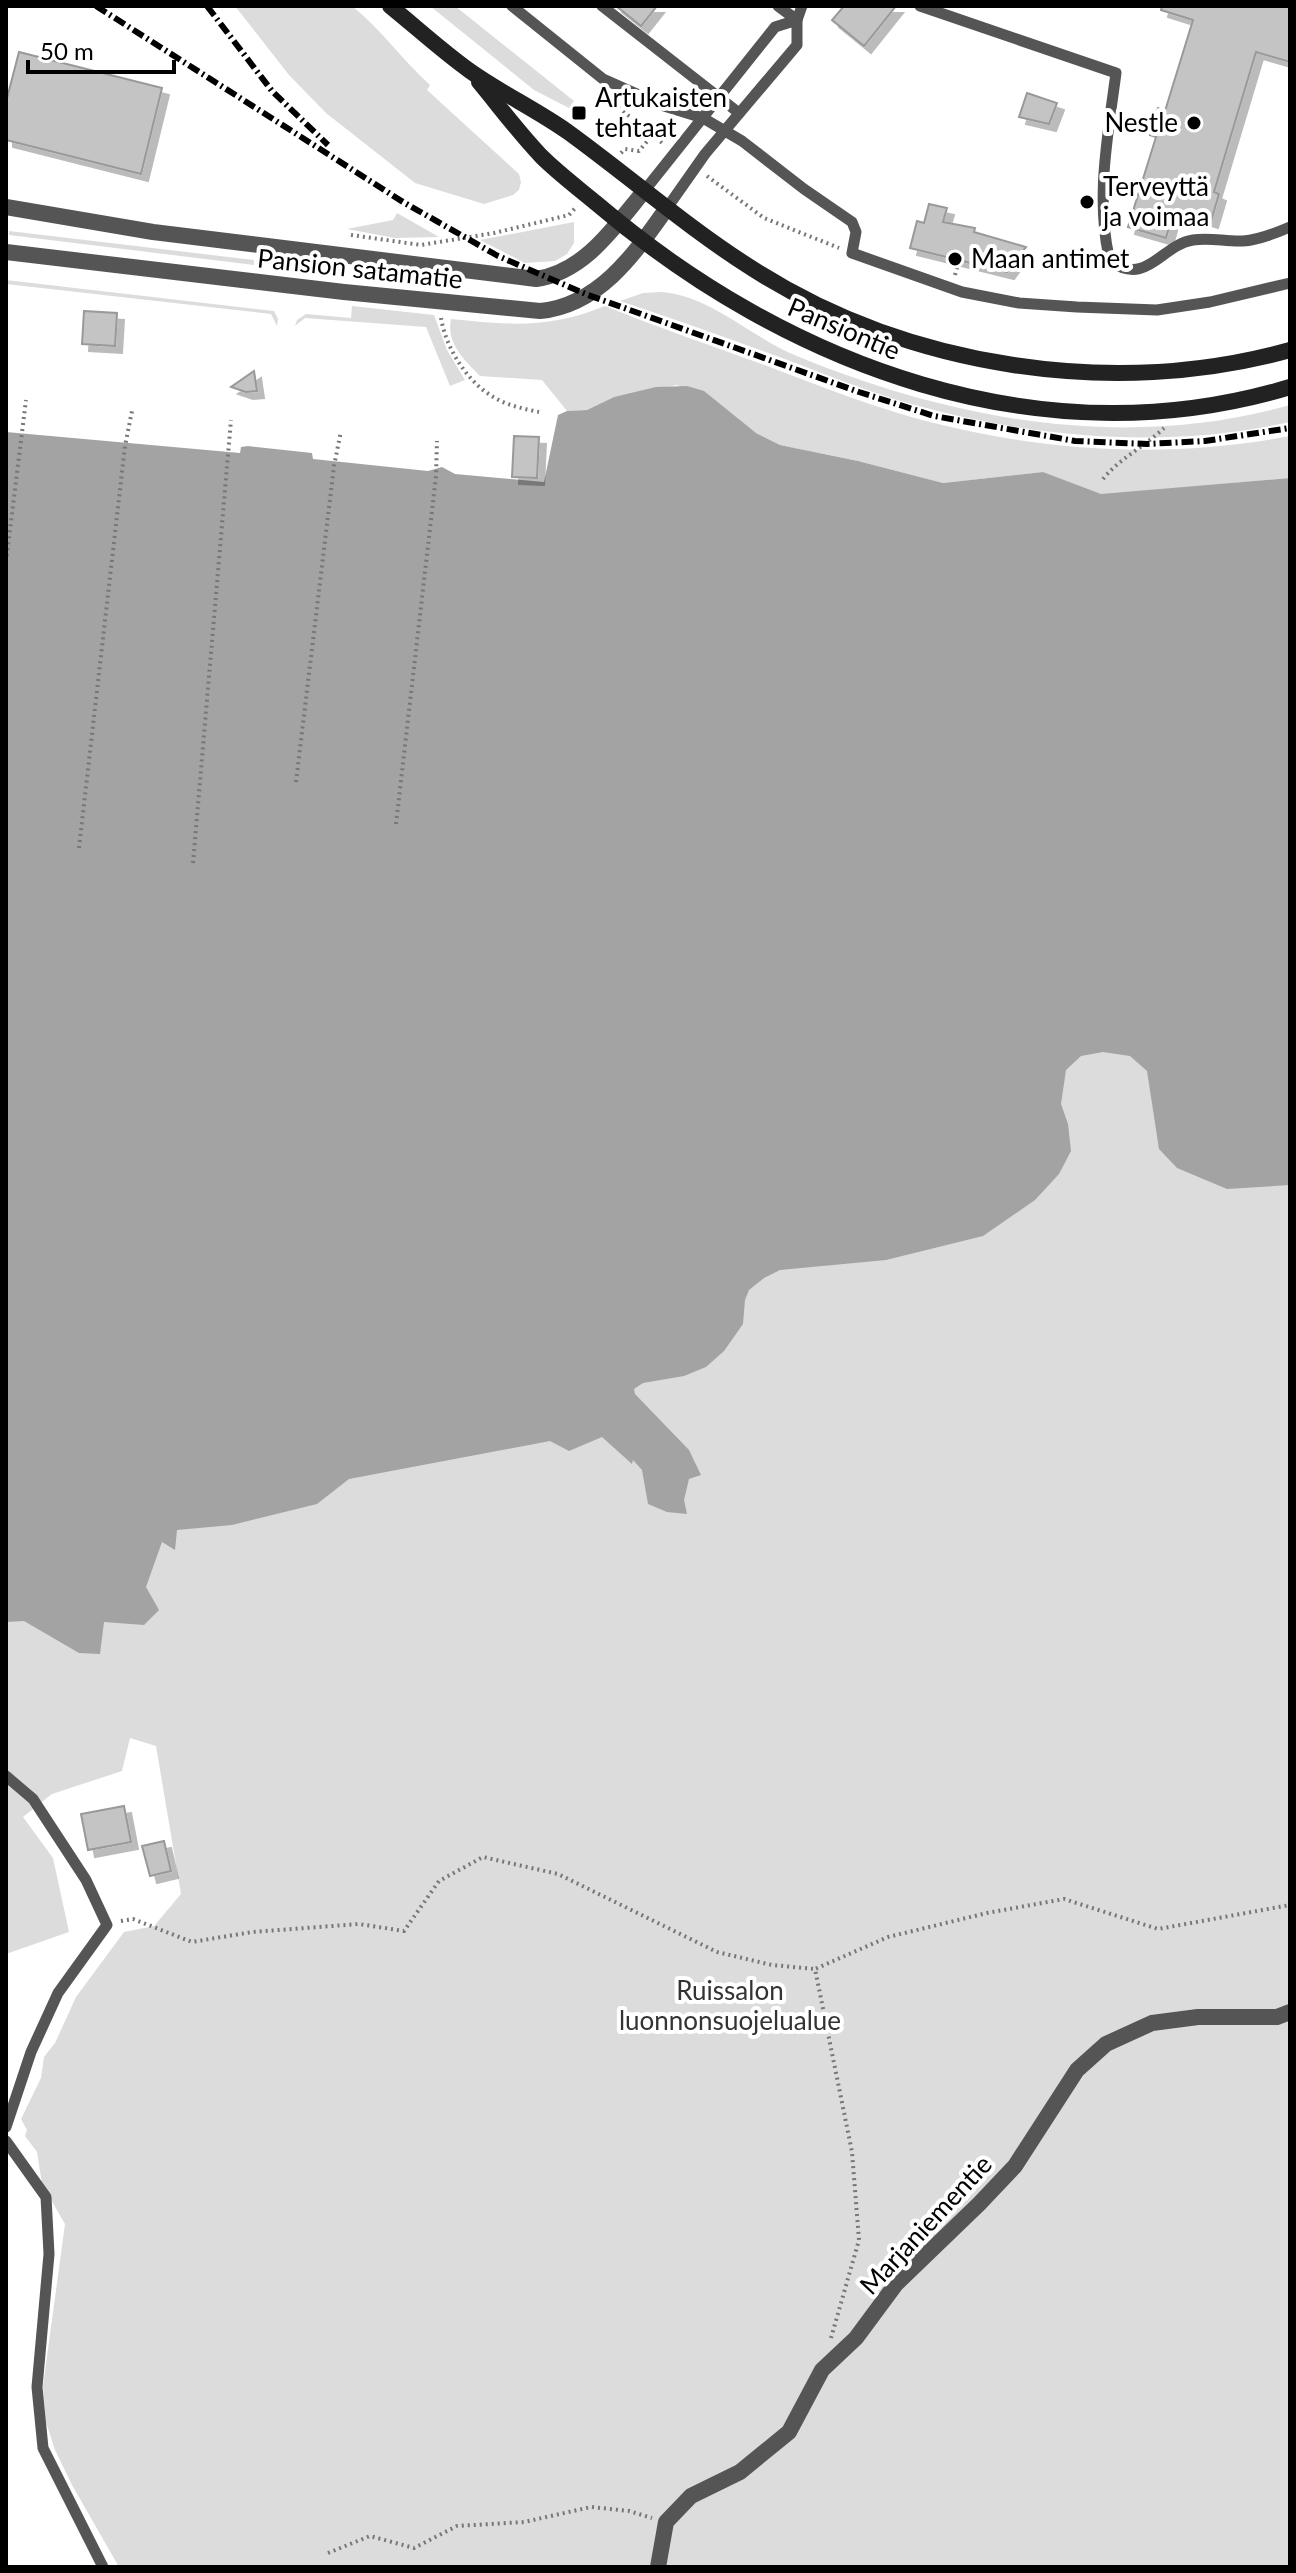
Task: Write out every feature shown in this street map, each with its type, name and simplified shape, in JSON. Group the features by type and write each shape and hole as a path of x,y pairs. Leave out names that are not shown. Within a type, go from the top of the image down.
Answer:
{"street":[{"name":"Pansiontie","path":"390,6 469,71 566,131 755,271 822,306 888,333 970,356 1044,370 1138,374 1206,368 1290,350"},
{"name":"Pansiontie","path":"469,71 541,155 618,222 691,276 759,318 828,352 885,374 969,397 1031,407 1126,413 1221,404 1290,387"},
{"name":"Pansion satamatie","path":"6,207 153,232 536,279 560,273 578,262 645,190"},
{"name":"Pansion satamatie","path":"6,252 442,303 514,310 560,309 582,299 625,263 667,208"},
{"name":"Marjaniementie","path":"666,2522 691,2496 740,2472 789,2432 822,2370 856,2338 896,2284 1015,2166 1077,2070 1106,2044 1152,2023 1198,2017 1277,2017 1290,2012"},
{"path":"658,2567 666,2522"}],"lane":[{"path":"512,6 603,79 664,106 703,118 742,141 852,222 856,232 852,253 962,292 1019,303 1077,307 1157,310 1210,302 1290,283"},
{"path":"602,6 739,113"},
{"path":"778,6 797,20"},
{"path":"667,208 724,131 797,45 797,20 802,6"},
{"path":"920,6 1116,73 1107,142 1105,241 1110,261 1122,269 1133,270 1152,264 1189,240 1244,241 1290,227"},
{"path":"645,190 775,27 797,20"},
{"path":"6,1776 33,1799 86,1880 107,1925 58,1993 31,2052 6,2127"},
{"path":"6,2141 46,2197 49,2254 37,2387 43,2448 103,2567"}],"path":[{"path":"603,79 605,97 675,152"},
{"path":"625,149 639,151 652,136"},
{"path":"695,168 764,218 852,253"},
{"path":"351,235 421,245 494,233 569,215"},
{"path":"442,303 442,326 448,343 478,386 511,406 539,412"},
{"path":"6,562 26,400"},
{"path":"1103,479 1162,429 1167,410"},
{"path":"79,848 125,446 132,411"},
{"path":"193,863 231,420"},
{"path":"296,782 334,466 341,431"},
{"path":"396,824 436,476 437,441"},
{"path":"107,1925 133,1919 192,1942 252,1932 359,1924 404,1931 439,1881 483,1857 558,1874 717,1952 772,1965 815,1969 888,1937 1064,1899 1158,1929 1290,1905"},
{"path":"815,1969 852,2152 859,2240 830,2341"},
{"path":"328,2553 370,2536 414,2548 457,2526 524,2522 591,2507 629,2511 666,2522"}],"green space":[{"path":"235,6 352,6 430,85 427,90 519,174 519,190 513,195 484,204 415,183 326,113 289,75"},
{"path":"430,6 455,6 574,101 569,108 534,90"},
{"path":"397,213 439,237 395,238 347,229 393,220"},
{"path":"574,222 574,243 567,254 555,261 525,263 480,240"},
{"path":"9,231 254,260 254,265 9,235"},
{"path":"6,280 274,311 277,326 271,314 6,284"},
{"path":"643,293 680,295 714,309 797,356 916,397 978,412 1040,422 1102,427 1165,426 1228,419 1290,405 1290,422 1241,431 1141,437 1091,436 991,423 882,395 620,301"},
{"path":"352,306 434,315 447,350 465,380 450,386 426,327 305,318 295,326 297,320 306,314 351,318"},
{"path":"605,306 869,404 974,432 1064,446 1155,450 1200,448 1290,436 1290,478 1101,495 1043,472 943,483 780,445 677,385 614,397 587,410 567,411 542,380 480,376 468,364 451,336 451,319 492,323 547,322"},
{"name":"Ruissalon luonnonsuojelualue","path":"1003,958 1290,1033 1290,2567 119,2567 72,2485 46,2422 43,2386 65,2224 42,2184 37,2152 25,2136 27,2130 21,2119 41,2078 44,2057 55,2043 76,1997 124,1932 154,1926 181,1894 156,1746 130,1738 122,1771 52,1794 23,1817 53,1858 69,1932 6,1954 6,1472"}],"shaded area":[{"path":"687,386 704,391 756,433 780,445 943,483 1043,472 1101,494 1290,478 1290,1185 1227,1189 1177,1168 1159,1149 1147,1071 1130,1056 1103,1052 1081,1056 1066,1070 1061,1104 1068,1124 1071,1151 1059,1174 1035,1200 983,1236 886,1260 780,1270 749,1290 743,1324 724,1351 706,1367 684,1376 643,1383 634,1389 635,1394 689,1450 701,1475 689,1479 684,1500 687,1514 667,1512 648,1504 642,1470 602,1437 569,1451 550,1441 349,1479 317,1504 232,1525 177,1530 175,1550 162,1542 146,1587 159,1610 144,1625 104,1622 100,1654 79,1653 24,1621 6,1622 6,432 240,453 241,447 248,446 312,453 313,459 428,471 442,467 455,474 544,482 558,415 567,411 587,410 614,397 656,387"}],"building":[{"path":"616,6 657,6 641,26"},
{"path":"844,6 896,6 864,46 832,20"},
{"name":"Nestle","path":"1162,6 1290,6 1290,62 1256,52 1214,192 1219,194 1211,221 1174,210 1166,238 1128,227 1156,137 1150,135 1158,108 1165,111 1193,20 1161,10"},
{"path":"19,52 162,88 141,174 6,140 6,102"},
{"path":"1027,93 1057,103 1049,124 1019,117"},
{"path":"929,204 947,208 943,222 975,228 974,232 1026,247 1007,272 910,248 917,221 924,223"},
{"path":"84,311 117,313 115,346 82,344"},
{"path":"254,371 257,391 246,392 231,387"},
{"path":"514,436 539,437 537,478 512,477"},
{"path":"124,1806 131,1842 88,1850 81,1814"},
{"path":"164,1841 171,1871 150,1876 142,1846"}],"railway":[{"path":"96,6 403,202 498,256 588,295 859,392 934,416 1075,441 1147,444 1205,441 1290,428"},
{"path":"207,6 272,91 328,145"}],"place":[{"name":"Artukaisten tehtaat","path":"579,113"},
{"name":"Nestle","path":"1194,123"},
{"name":"Terveyttä ja voimaa","path":"1087,202"},
{"name":"Maan antimet","path":"955,259"}]}
